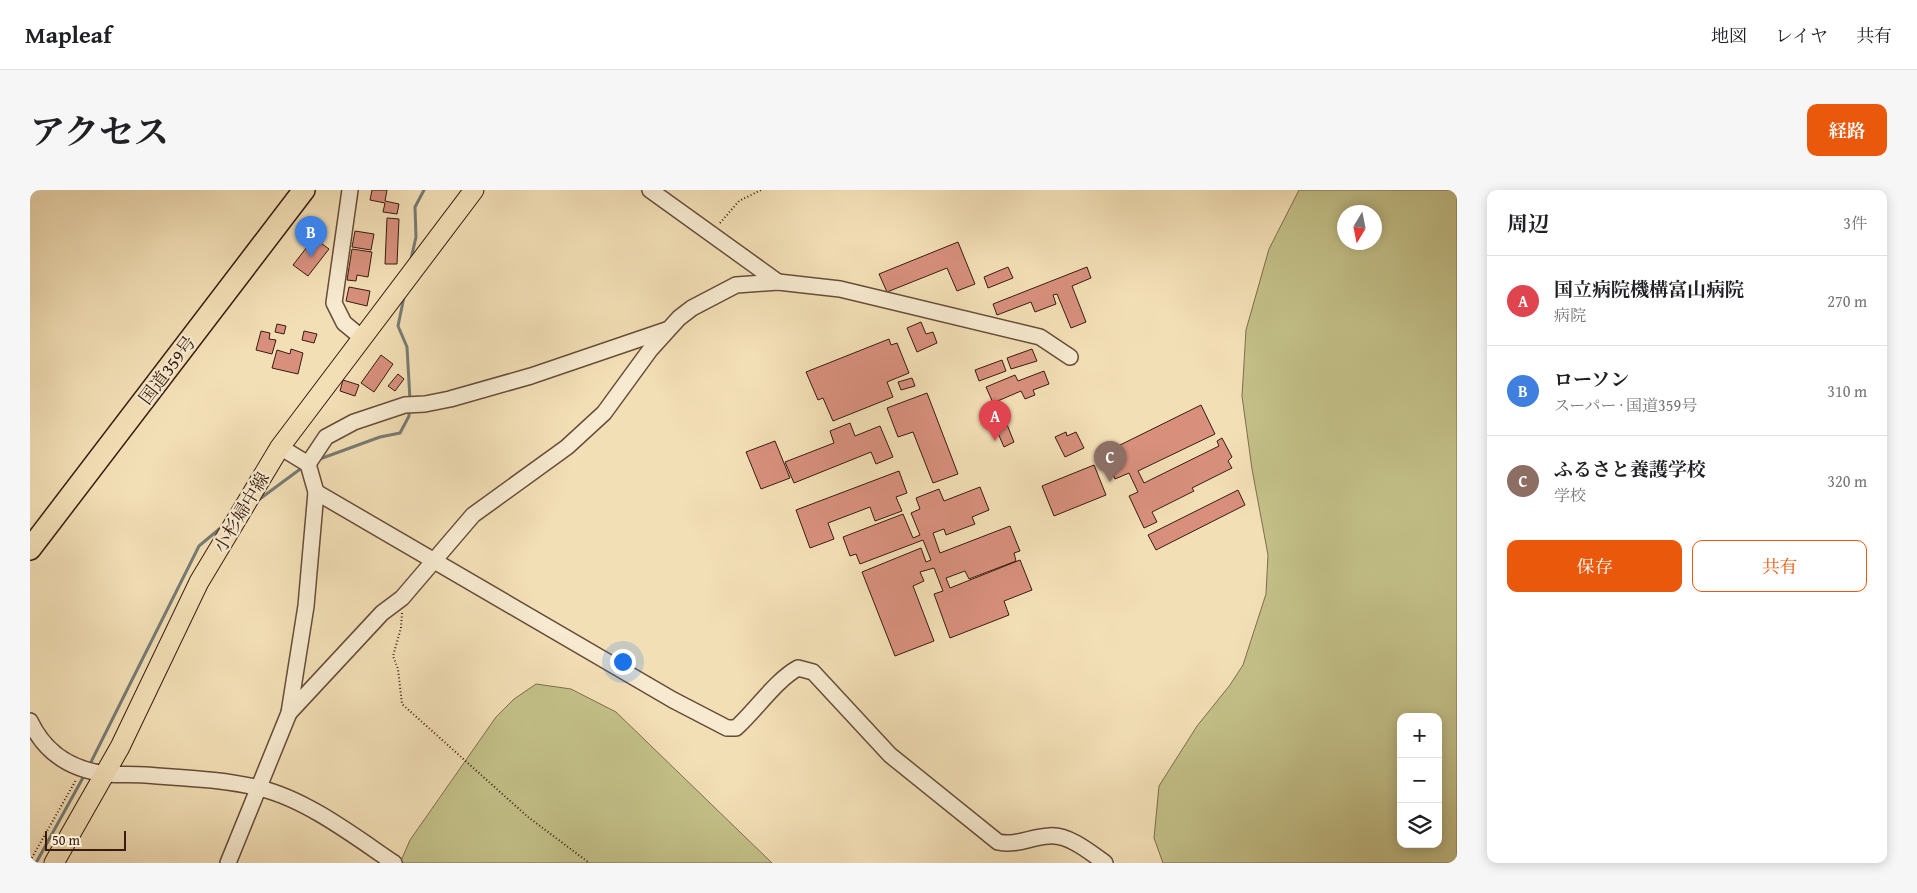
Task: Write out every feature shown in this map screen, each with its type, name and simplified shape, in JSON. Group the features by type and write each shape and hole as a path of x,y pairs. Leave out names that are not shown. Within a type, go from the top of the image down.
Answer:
{"highway":[{"name":"国道359号","path":"30,549 304,190"}],"main road":[{"name":"小杉婦中線","path":"54,863 106,774 199,582 280,447 474,190"}],"street":[{"path":"350,190 334,303 344,323 361,338"},
{"path":"650,190 778,282"},
{"path":"290,712 382,613 402,598 473,515 567,447 604,413 668,330 692,308 736,285 778,282 840,288 1040,337 1070,357"},
{"path":"308,464 326,436 354,422 405,405 425,404 450,399 531,376 668,330"},
{"path":"228,863 290,712 306,606 316,492 308,464 280,447"},
{"path":"316,492 673,700 727,728 736,728 756,709 786,674 798,668 813,672 890,755 998,842 1011,845 1050,836 1065,839 1105,863"},
{"path":"30,720 38,738 52,752 73,765 106,774 197,780 260,788 315,810 376,858 394,863"}],"path":[{"path":"710,234 739,201 761,190"},
{"path":"402,598 401,628 393,656 398,669 402,704 528,817 588,862"},
{"path":"30,861 83,767"}],"shaded area":[{"path":"1299,190 1457,190 1457,863 1163,863 1154,838 1159,786 1197,726 1230,685 1243,665 1266,594 1268,555 1252,469 1242,396 1246,330 1269,249"},
{"path":"536,684 571,689 616,712 772,863 400,863 410,840 496,717 514,699"}],"building":[{"path":"372,190 387,190 385,201 399,204 397,214 383,212 385,203 370,200"},
{"path":"387,218 399,219 397,264 385,264"},
{"path":"355,231 374,234 371,250 352,247"},
{"path":"314,238 329,249 308,276 293,265"},
{"path":"958,242 975,284 957,291 947,268 887,292 879,274"},
{"path":"352,249 372,252 368,277 357,275 356,281 347,280"},
{"path":"1008,267 1013,278 988,288 984,277"},
{"path":"1087,267 1091,278 1072,286 1086,322 1071,328 1057,294 1053,295 1056,304 1035,312 1031,302 997,315 993,304"},
{"path":"349,287 370,291 367,306 346,301"},
{"path":"921,322 926,334 933,332 937,343 917,352 907,328"},
{"path":"277,324 286,326 284,334 275,332"},
{"path":"261,331 270,333 269,339 276,340 272,354 256,350"},
{"path":"304,331 317,334 314,343 302,340"},
{"path":"889,339 891,345 897,343 909,373 887,382 893,397 833,421 823,398 818,400 806,372"},
{"path":"291,349 303,353 298,374 272,368 277,350 290,354"},
{"path":"1032,349 1037,361 1011,369 1007,358"},
{"path":"381,355 393,364 374,392 361,383"},
{"path":"1002,360 1006,371 979,381 975,370"},
{"path":"1044,371 1049,384 1033,390 1035,395 1025,399 1021,391 993,403 986,387 1015,375 1018,381"},
{"path":"398,374 404,379 395,391 388,386"},
{"path":"912,378 915,386 901,390 898,382"},
{"path":"343,380 359,385 355,396 340,391"},
{"path":"927,393 958,474 933,483 913,432 898,437 887,408"},
{"path":"1201,405 1215,434 1138,471 1144,483 1219,446 1217,441 1222,438 1232,457 1228,461 1232,468 1192,488 1194,491 1152,512 1157,522 1144,528 1129,496 1138,492 1129,473 1115,479 1109,466 1124,459 1118,446"},
{"path":"1004,417 1014,442 1004,447 993,422"},
{"path":"850,423 855,436 880,426 893,457 876,464 871,452 794,483 785,462 834,443 830,431"},
{"path":"1066,432 1067,436 1076,432 1084,448 1065,457 1055,437"},
{"path":"775,441 790,478 761,489 746,452"},
{"path":"1094,465 1106,495 1054,516 1042,486"},
{"path":"899,471 907,493 896,497 902,511 875,521 870,507 828,523 834,539 810,548 796,510"},
{"path":"980,487 989,510 972,517 975,524 946,535 944,529 933,533 940,553 1010,526 1020,551 1014,553 1016,561 969,579 965,571 946,578 950,588 1020,560 1032,590 1004,601 1009,615 950,638 934,594 943,591 934,568 920,572 924,581 913,586 934,641 895,656 862,572 921,548 926,562 931,560 923,540 860,564 856,554 850,556 843,537 903,514 913,538 920,535 911,513 920,509 916,498 939,489 944,501"},
{"path":"1238,490 1245,505 1156,550 1148,535"}],"waterway":[{"path":"411,259 416,237 415,207 424,190"},
{"path":"404,297 398,326 407,347 410,400"},
{"path":"317,460 380,437 400,433 409,416 409,409"},
{"path":"257,501 303,467"},
{"path":"89,766 199,546 224,525"},
{"path":"36,863 85,774"}],"place":[{"name":"ローソン","path":"311,257"},
{"name":"国立病院機構富山病院","path":"995,441"},
{"name":"ふるさと養護学校","path":"1110,482"}]}
